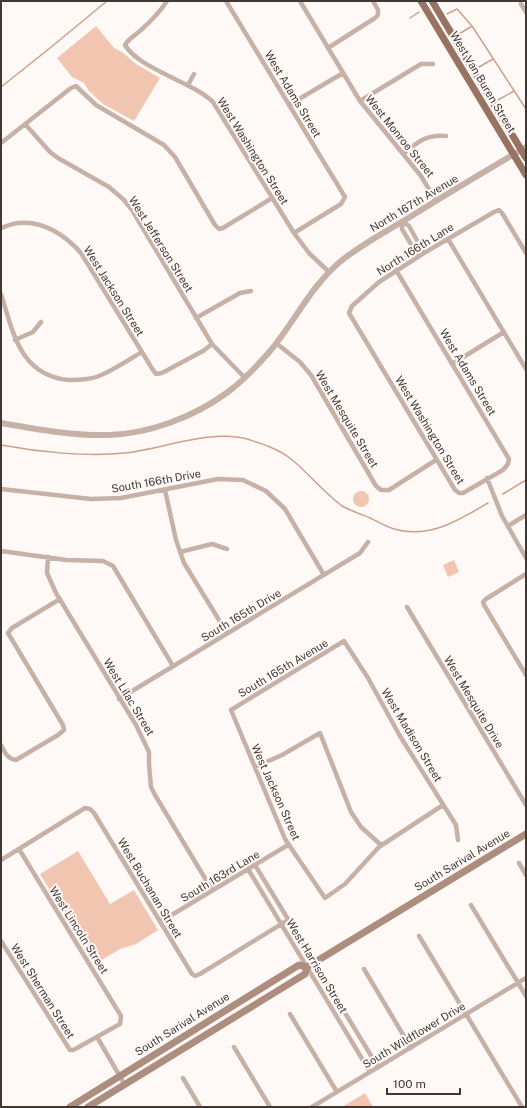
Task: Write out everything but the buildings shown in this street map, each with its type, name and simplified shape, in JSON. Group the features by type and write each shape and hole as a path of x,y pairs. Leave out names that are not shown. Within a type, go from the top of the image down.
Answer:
{"main road":[{"name":"West Van Buren Street","path":"420,1 526,175"},
{"name":"West Van Buren Street","path":"432,1 523,148 526,158"},
{"name":"South Sarival Avenue","path":"88,1107 305,974 307,967 315,962 526,834"},
{"name":"South Sarival Avenue","path":"70,1107 299,965 307,967"}],"street":[{"name":"West Washington Street","path":"167,1 153,19 140,32 128,40 125,45 128,50 144,62 205,95 218,108 294,233 309,253 328,272"},
{"name":"West Adams Street","path":"226,1 345,197 341,204 294,233"},
{"name":"West Monroe Street","path":"300,1 360,101 426,182 436,201"},
{"path":"328,48 378,15 378,10 373,1"},
{"path":"521,4 526,12"},
{"path":"360,101 422,64 433,64"},
{"path":"289,105 343,73"},
{"path":"188,85 194,74"},
{"path":"1,143 71,88 76,86 96,105 164,145 174,157 215,225 219,229 272,198"},
{"name":"West Jefferson Street","path":"25,124 50,152 109,187 124,200 132,210 212,344 245,378"},
{"path":"403,154 426,137 437,135 446,136"},
{"name":"North 167th Avenue","path":"1,423 50,431 91,435 110,435 141,430 192,413 229,392 245,378 276,343 318,284 328,272 342,260 402,221 523,148"},
{"name":"North 166th Lane","path":"349,313 352,306 373,286 396,270 424,252 499,210 526,253"},
{"path":"402,221 409,226 424,252"},
{"path":"402,221 402,229 418,256"},
{"name":"West Jackson Street","path":"1,228 19,222 32,223 52,228 71,242 81,253 152,370 156,374 162,373 203,351 212,344"},
{"path":"448,239 526,369"},
{"name":"West Adams Street","path":"396,270 509,459 508,464 503,470 488,478"},
{"path":"196,318 240,293 251,291"},
{"path":"1,294 15,340 24,355 38,369 51,376 61,379 92,379 142,352"},
{"name":"West Washington Street","path":"349,313 454,490 459,493 463,493 488,478"},
{"path":"15,340 33,332 41,322"},
{"path":"452,364 504,332"},
{"name":"West Mesquite Street","path":"276,343 300,362 311,375 376,486 381,490 389,490 436,460"},
{"path":"488,478 496,501 526,558"},
{"name":"South 166th Drive","path":"1,489 91,499 121,498 218,479 243,480 266,491 285,509 324,575"},
{"path":"165,490 176,540 184,563 227,633"},
{"path":"508,526 526,515"},
{"name":"South 165th Drive","path":"119,698 360,553 368,542"},
{"path":"180,552 212,544 227,549"},
{"path":"1,551 66,560 103,561 113,566 173,666"},
{"name":"West Lilac Street","path":"48,557 47,573 60,599 136,725 149,752 151,787 212,890"},
{"path":"526,574 483,602 526,675"},
{"path":"1,745 8,757 12,760 16,760 64,730 63,725 8,633 12,628 60,599"},
{"name":"West Mesquite Drive","path":"407,607 526,805"},
{"name":"South 165th Avenue","path":"231,710 344,641"},
{"name":"West Madison Street","path":"344,641 368,678 400,736 456,825 458,840"},
{"name":"West Jackson Street","path":"231,710 288,845 325,898 345,884 381,845"},
{"path":"255,767 282,756 320,734 351,812 361,827 381,845 443,805"},
{"name":"West Buchanan Street","path":"19,849 85,808 90,810 94,813 192,974 195,976 281,924"},
{"name":"South 163rd Lane","path":"160,922 288,845"},
{"path":"1,860 19,849"},
{"name":"West Lincoln Street","path":"19,849 121,1016 120,1024 97,1037"},
{"path":"519,863 526,875"},
{"name":"West Harrison Street","path":"255,865 378,1067"},
{"name":"West Harrison Street","path":"248,869 370,1072"},
{"path":"470,905 526,996"},
{"path":"281,924 288,920"},
{"path":"419,936 522,1107"},
{"name":"West Sherman Street","path":"1,941 70,1050 73,1050 97,1037"},
{"path":"364,969 411,1048"},
{"name":"South Wildflower Drive","path":"312,1107 526,978"},
{"path":"290,1014 337,1092"},
{"path":"97,1037 125,1085"},
{"path":"234,1047 270,1107"},
{"path":"183,1078 200,1107"}],"shaded area":[{"path":"96,26 114,48 122,52 136,64 160,78 134,121 103,104 89,91 84,83 72,77 57,58"},
{"path":"361,491 368,496 369,499 364,506 361,507 354,502 353,499 358,492"},
{"path":"454,560 459,572 448,577 443,565"},
{"path":"78,851 110,904 134,890 158,930 136,944 120,949 95,964 40,874"},
{"path":"365,1093 373,1107 342,1107"}],"waterway":[{"path":"1,87 107,1"},
{"path":"447,14 457,9 472,26 526,109"},
{"path":"410,18 419,12"},
{"path":"459,34 472,26"},
{"path":"479,67 493,59"},
{"path":"498,100 514,91"},
{"path":"1,445 63,453 110,454 139,451 218,436 247,439 270,447 286,455 342,506 391,528 410,532 445,526 488,503"},
{"path":"503,494 526,480"}]}
